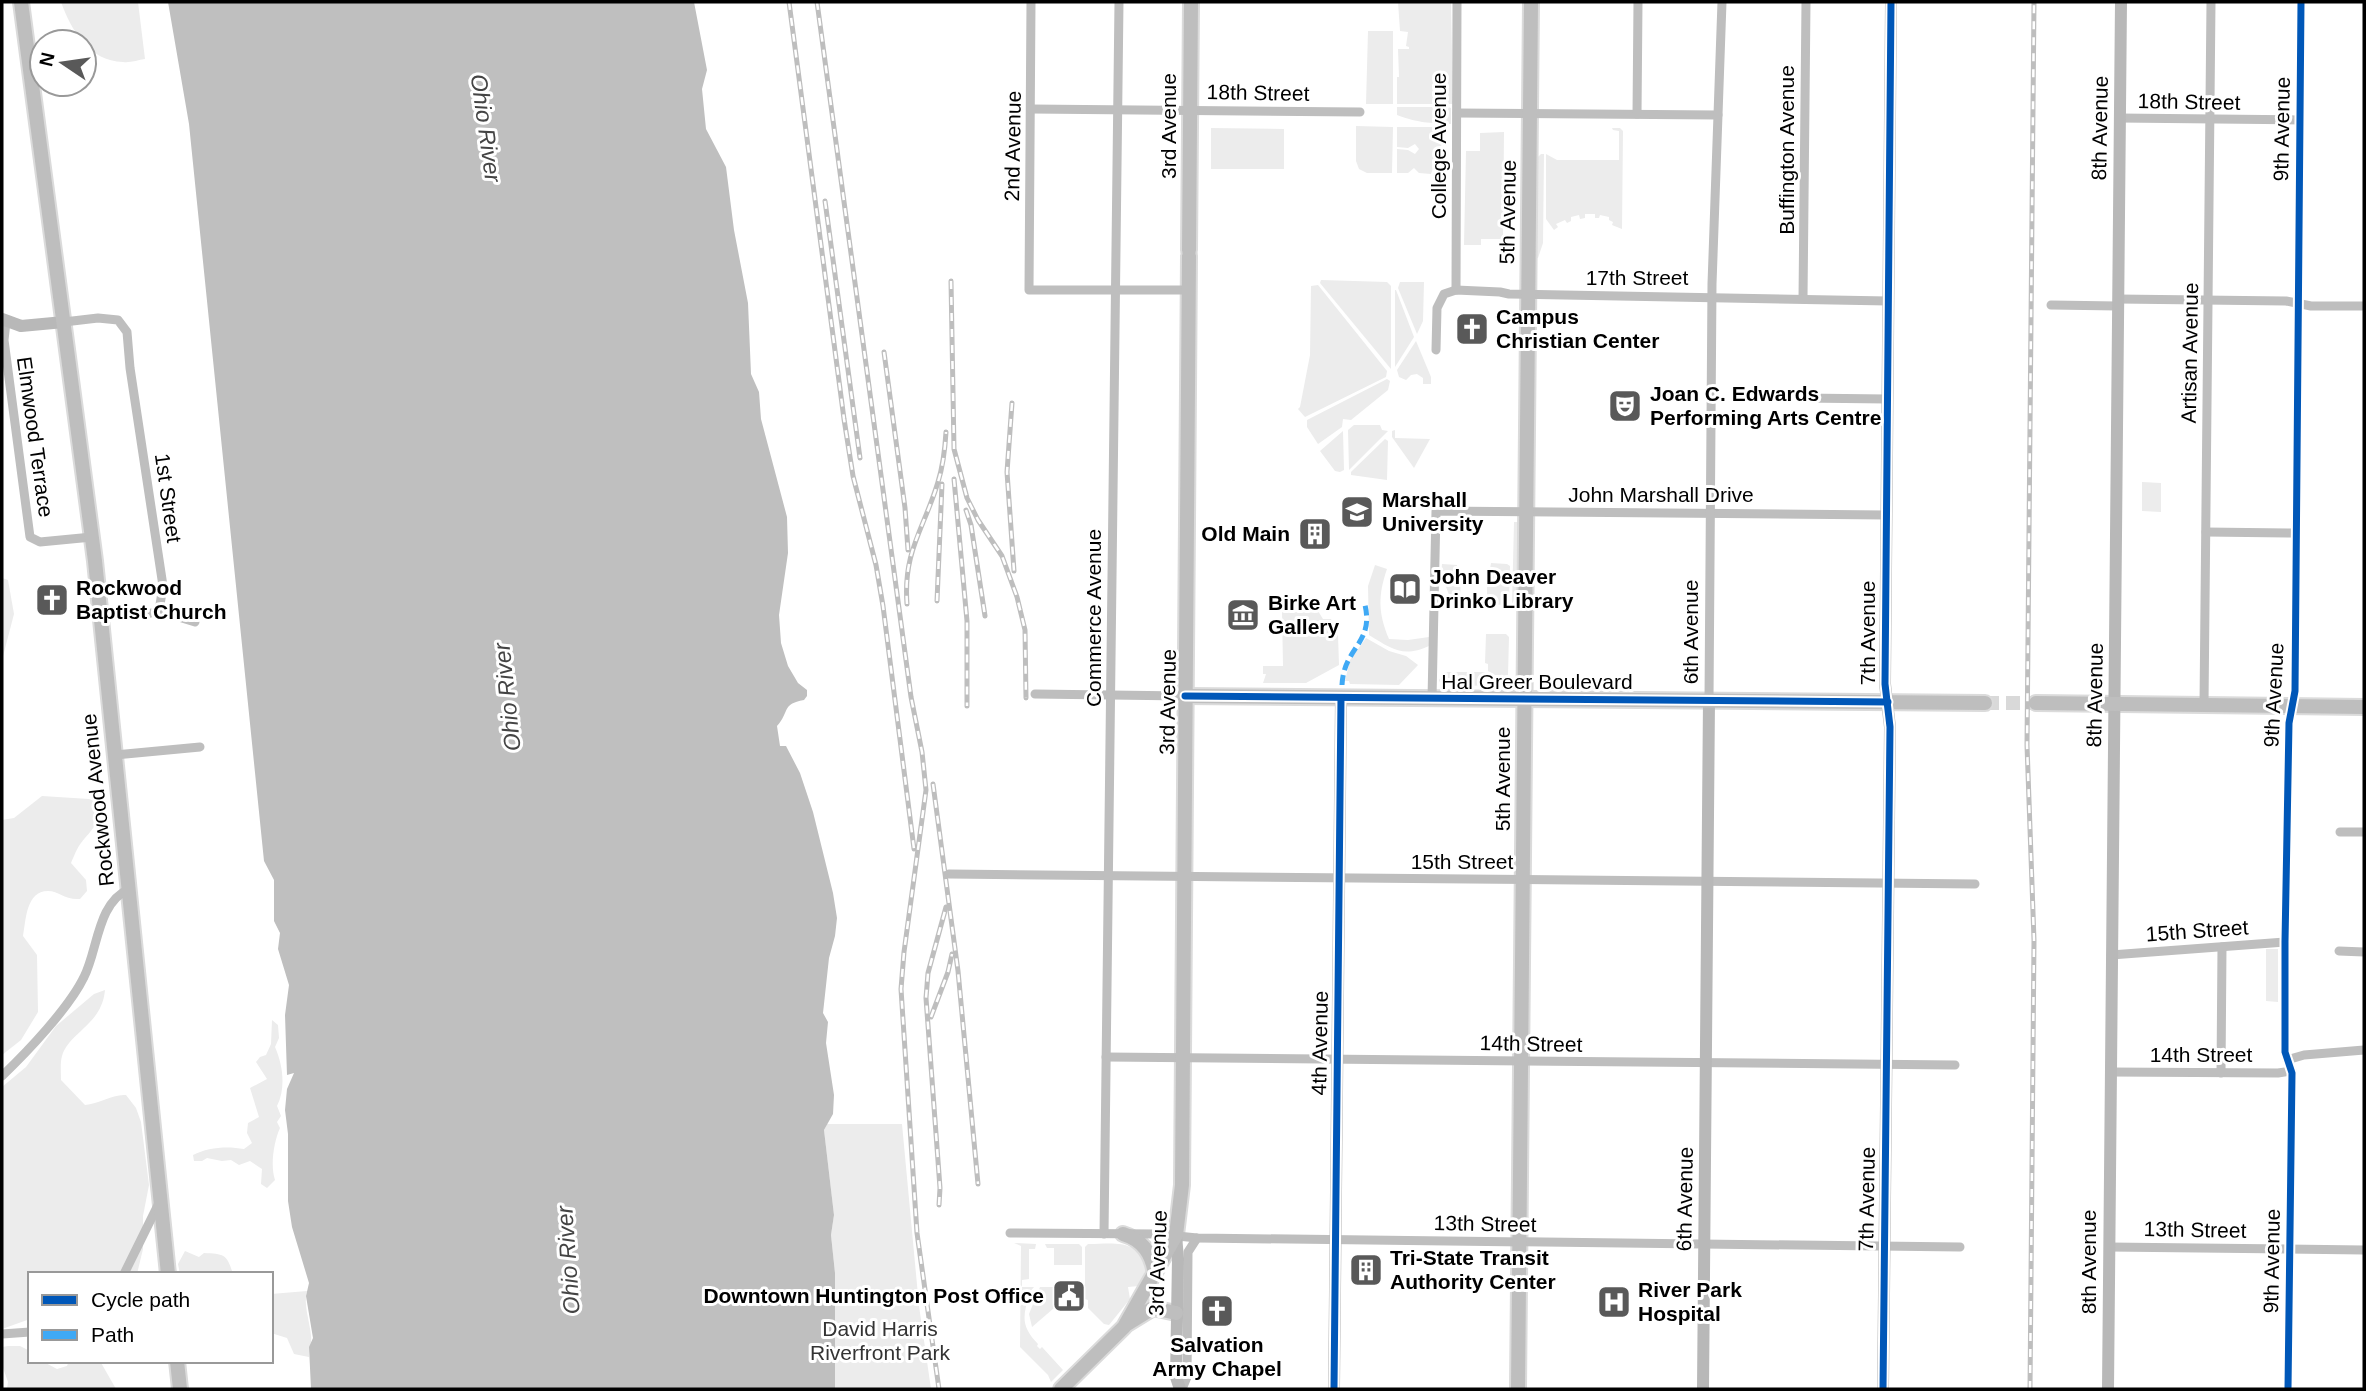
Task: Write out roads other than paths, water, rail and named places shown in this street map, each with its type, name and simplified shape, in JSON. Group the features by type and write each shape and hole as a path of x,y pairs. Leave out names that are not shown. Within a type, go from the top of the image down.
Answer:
{"main road":[{"name":"Rockwood Avenue","path":"21,2 92,537 168,1272"},
{"name":"3rd Avenue","path":"1176,1235 1182,1185 1191,2"},
{"name":"5th Avenue","path":"1518,1389 1531,2"},
{"name":"Hal Greer Boulevard","path":"1185,696 1985,703"},
{"path":"2036,704 2364,707"},
{"path":"1123,1234 1136,1240 1147,1250 1155,1274"},
{"path":"1124,1327 1176,1235"},
{"path":"1061,1389 1124,1327 1150,1308 1164,1308 1176,1313"},
{"path":"177,1363 180,1389"}],"street":[{"name":"2nd Avenue","path":"1031,2 1029,290 1115,290"},
{"name":"Commerce Avenue","path":"1104,1234 1119,2"},
{"name":"College Avenue","path":"1456,290 1457,2"},
{"path":"1637,114 1638,2"},
{"name":"6th Avenue","path":"1703,1389 1713,297 1722,2"},
{"name":"Buffington Avenue","path":"1803,298 1806,2"},
{"name":"7th Avenue","path":"1883,1389 1890,727 1885,684 1891,2"},
{"name":"8th Avenue","path":"2108,1389 2121,2"},
{"name":"Artisan Avenue","path":"2204,705 2211,2"},
{"name":"9th Avenue","path":"2288,1389 2292,1071 2285,1052 2285,942 2289,727 2295,691 2301,2"},
{"name":"18th Street","path":"1031,109 1360,112"},
{"path":"1457,113 1718,116"},
{"name":"18th Street","path":"2119,118 2300,120"},
{"path":"1115,290 1189,290"},
{"path":"1436,350 1438,303 1444,294 1456,290"},
{"name":"17th Street","path":"1456,290 1528,294 1888,301"},
{"path":"2051,305 2208,300 2364,306"},
{"name":"1st Street","path":"64,322 108,318 118,320 127,332 163,586 159,611"},
{"path":"4,321 21,326 64,322"},
{"name":"Elmwood Terrace","path":"4,321 4,340 30,537 40,542 92,537"},
{"path":"1802,398 1887,400"},
{"name":"John Marshall Drive","path":"1432,699 1436,511 1886,515"},
{"path":"2206,532 2295,533"},
{"path":"100,616 159,611 195,622"},
{"name":"Hal Greer Boulevard","path":"1035,694 1185,696"},
{"name":"4th Avenue","path":"1334,1389 1341,698"},
{"path":"115,755 200,747"},
{"path":"2340,832 2364,832"},
{"name":"15th Street","path":"949,874 1975,884"},
{"path":"2,1076 26,1054 75,992 90,964 103,919 121,892 129,889"},
{"name":"15th Street","path":"2112,955 2285,942"},
{"path":"2221,1073 2222,947"},
{"path":"2339,951 2364,952"},
{"path":"2287,1060 2304,1055 2364,1050"},
{"name":"14th Street","path":"1106,1057 1955,1065"},
{"name":"14th Street","path":"2110,1072 2292,1071"},
{"path":"125,1272 153,1212 162,1200"},
{"name":"13th Street","path":"1010,1233 1176,1235 1197,1238 1960,1247"},
{"name":"3rd Avenue","path":"1176,1235 1176,1377 1181,1389"},
{"name":"3rd Avenue","path":"1181,1389 1187,1377 1188,1252 1197,1238"},
{"name":"13th Street","path":"2109,1247 2364,1250"},
{"path":"2,1334 28,1332"}],"water":[{"name":"Ohio River","path":"168,2 694,2 707,70 702,89 706,129 726,167 734,230 748,303 751,374 759,392 761,419 787,517 788,553 779,615 781,643 788,666 798,683 807,690 804,700 789,706 777,726 780,746 786,746 800,773 813,812 837,918 823,1013 828,1022 826,1043 834,1095 833,1114 824,1130 834,1215 831,1235 835,1273 835,1389 311,1389 309,1347 313,1338 306,1296 309,1283 292,1227 288,1201 288,1134 285,1110 287,1089 294,1073 287,1075 285,1015 289,985 278,949 280,933 274,921 274,880 264,861 189,124"}],"tunnel":[{"path":"1985,703 2036,703"}],"railway":[{"path":"789,2 844,419 853,476 876,565 883,606 914,849"},
{"path":"817,2 911,697 922,752 926,790 901,989 917,1233 939,1389"},
{"path":"2030,1389 2034,940 2027,745 2034,2"},
{"path":"825,201 860,458"},
{"path":"951,281 954,449 967,498 1002,556 1017,597 1025,630 1026,698"},
{"path":"884,352 908,550"},
{"path":"1012,403 1007,472 1014,571"},
{"path":"907,604 911,554 940,476 946,432"},
{"path":"954,479 967,621 967,706"},
{"path":"937,601 942,484"},
{"path":"966,510 971,525 985,616"},
{"path":"933,784 958,971 978,1184"},
{"path":"939,1205 926,998 928,973 946,907"},
{"path":"931,1017 952,954"}],"place":[{"name":"Campus Christian Center","path":"1472,329"},
{"name":"Joan C. Edwards Performing Arts Centre","path":"1625,406"},
{"name":"Marshall University","path":"1357,512"},
{"name":"Old Main","path":"1315,534"},
{"name":"John Deaver Drinko Library","path":"1405,589"},
{"name":"Rockwood Baptist Church","path":"52,600"},
{"name":"Birke Art Gallery","path":"1243,615"},
{"name":"Tri-State Transit Authority Center","path":"1366,1270"},
{"name":"Downtown Huntington Post Office","path":"1069,1296"},
{"name":"River Park Hospital","path":"1614,1302"},
{"name":"Salvation Army Chapel","path":"1217,1311"}],"park label":[{"name":"David Harris Riverfront Park","path":"880,1341"}]}
